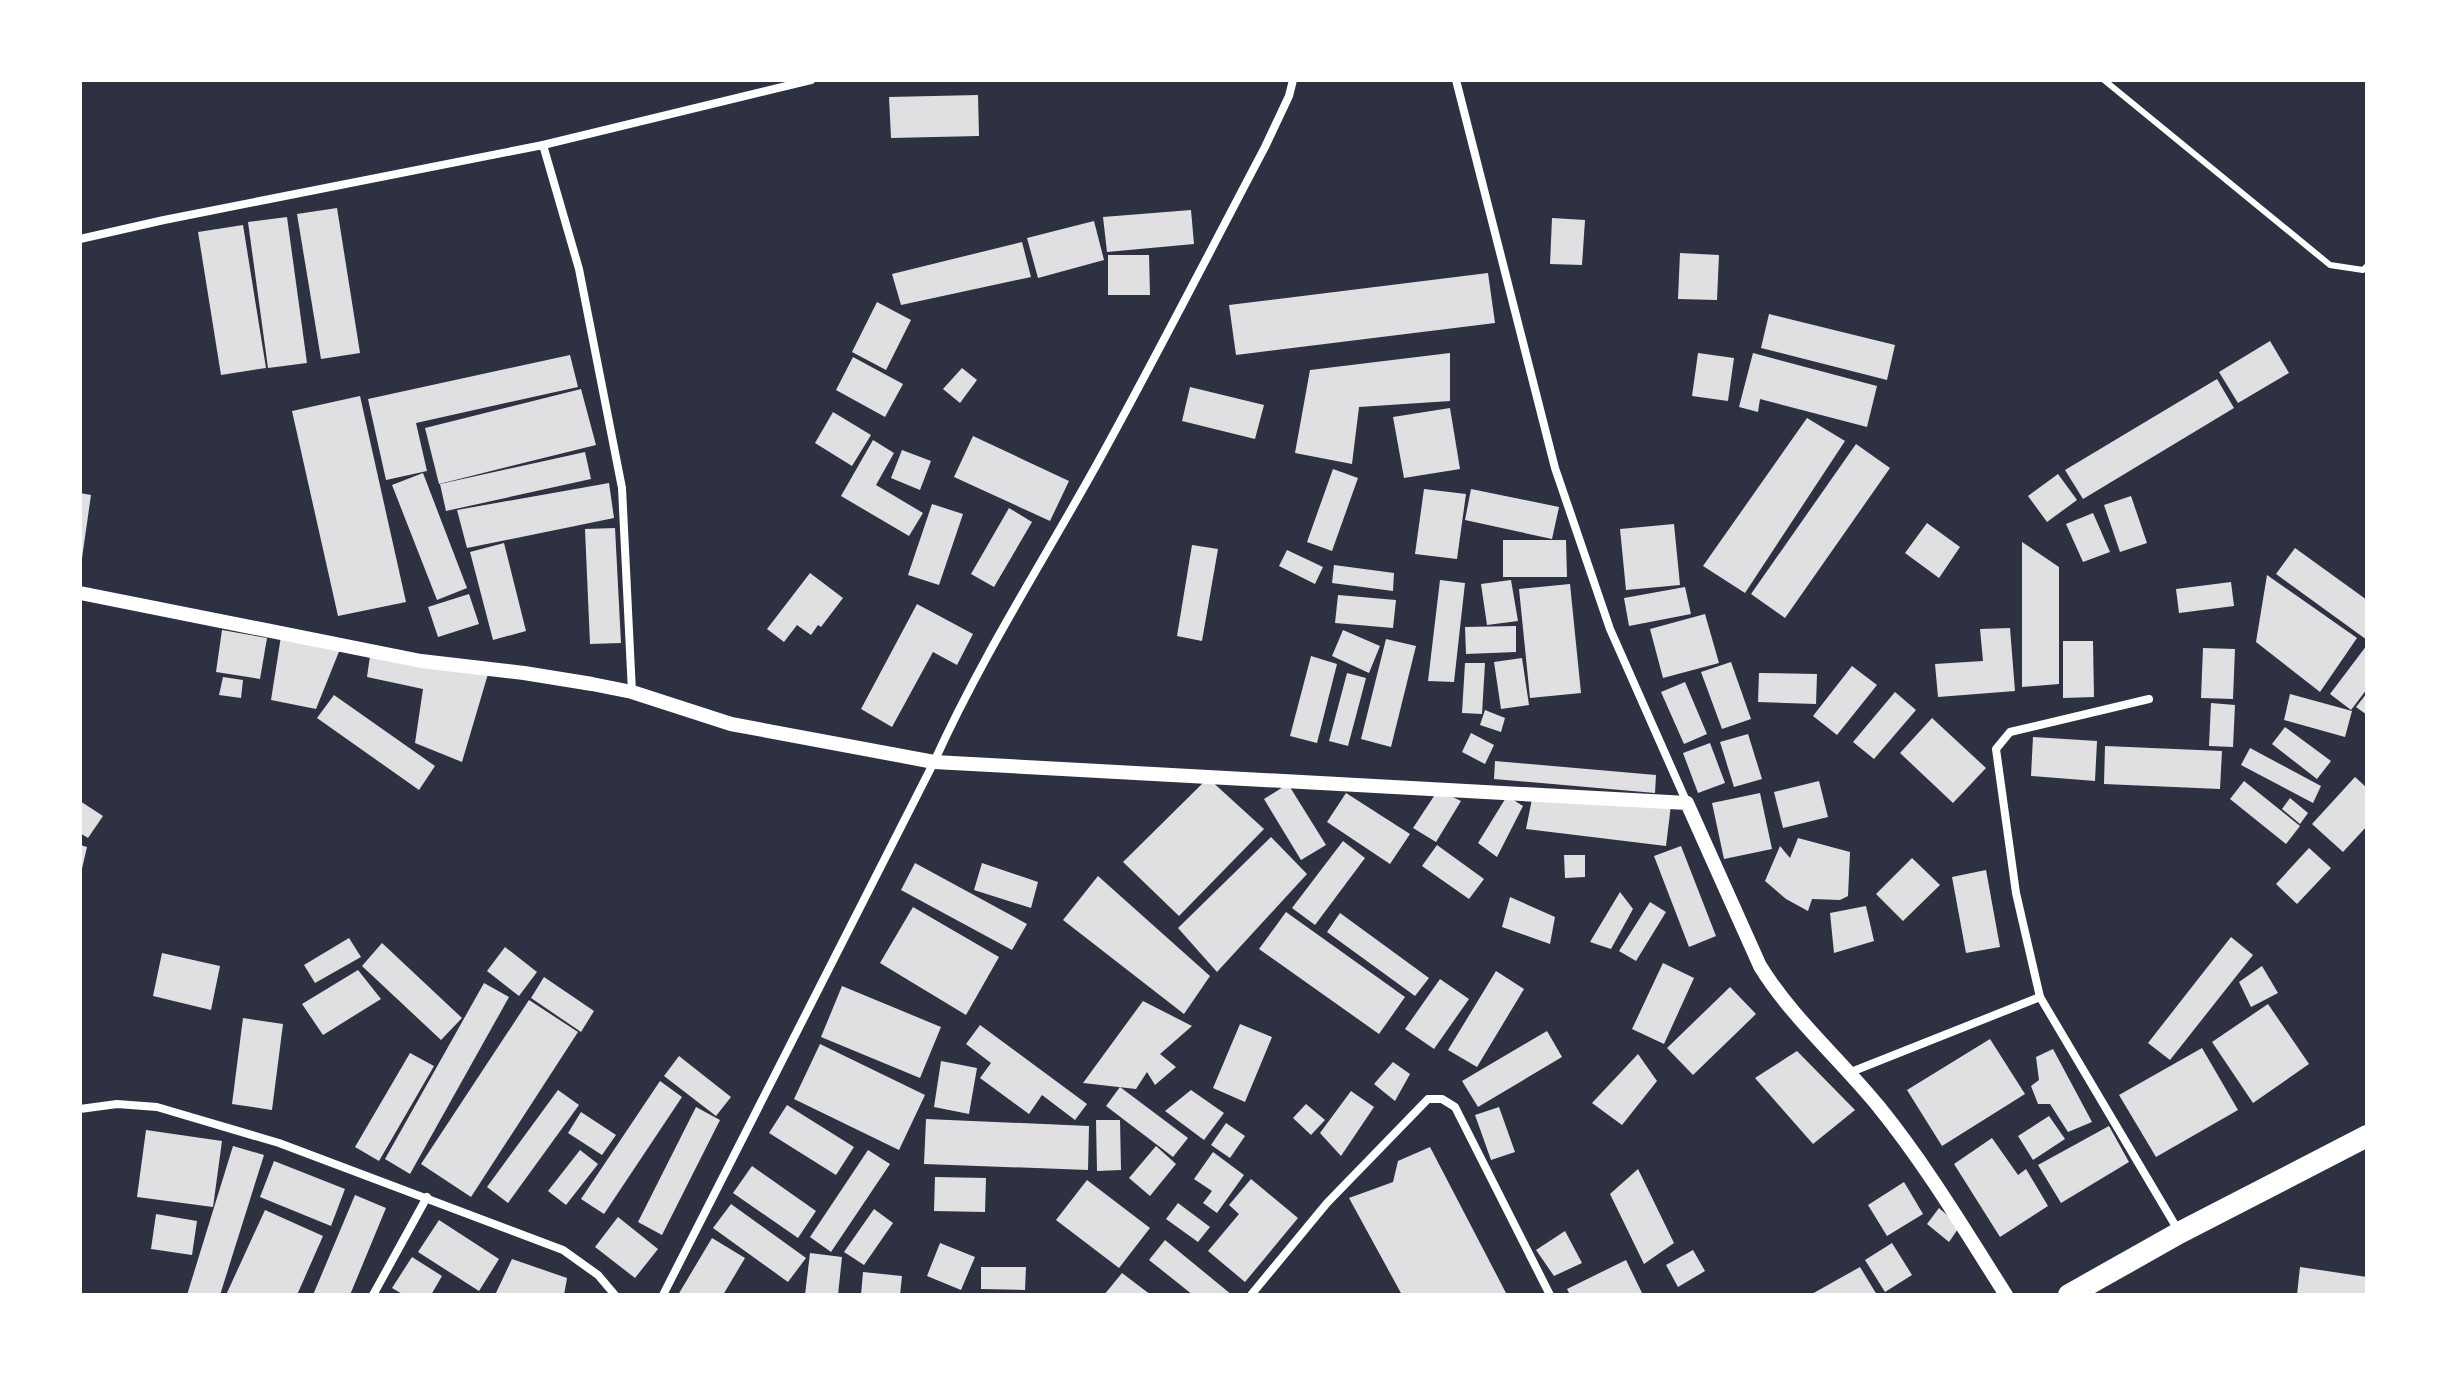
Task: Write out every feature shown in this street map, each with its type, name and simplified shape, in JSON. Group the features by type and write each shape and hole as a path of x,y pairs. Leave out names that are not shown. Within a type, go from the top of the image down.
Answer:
{"highway":[{"path":"2069,1295 2179,1233 2367,1136"}],"street":[{"path":"80,239 543,145 811,80"},
{"path":"663,1295 986,655 1098,462 1258,161 1289,96 1293,80"},
{"path":"1456,80 1555,468 1610,629 1760,966 1775,990 1851,1072 1888,1118 2006,1295"},
{"path":"543,145 579,269 622,488 632,692"},
{"path":"80,593 421,661 524,673 632,692 731,724 934,762 1687,803"},
{"path":"2149,699 2010,732 1996,749 2016,893 2040,997 2179,1233"},
{"path":"1851,1072 2040,997"},
{"path":"1251,1295 1327,1203 1428,1099 1442,1099 1455,1107 1550,1295"},
{"path":"80,1109 117,1104 157,1107 279,1143 563,1250 598,1275 615,1295"},
{"path":"373,1295 427,1197"}],"lane":[{"path":"2104,80 2330,265 2363,270 2367,266"}],"building":[{"path":"978,95 979,136 891,138 889,97"},
{"path":"337,208 360,353 321,359 297,214"},
{"path":"1191,210 1194,244 1107,252 1103,217"},
{"path":"287,217 307,363 268,368 248,222"},
{"path":"1552,218 1585,220 1582,265 1550,264"},
{"path":"1094,221 1104,260 1038,278 1027,238"},
{"path":"243,225 266,368 221,375 198,232"},
{"path":"1022,242 1031,277 901,305 892,274"},
{"path":"1680,253 1719,255 1717,300 1678,299"},
{"path":"1108,255 1149,255 1150,295 1108,295"},
{"path":"1488,273 1495,323 1236,355 1229,305"},
{"path":"877,302 911,320 886,370 852,352"},
{"path":"1769,314 1895,345 1887,380 1761,348"},
{"path":"2270,341 2289,373 2238,403 2219,372"},
{"path":"1450,353 1450,401 1359,407 1352,464 1295,453 1310,370"},
{"path":"1698,353 1734,358 1728,401 1692,396"},
{"path":"1753,353 1877,386 1867,427 1760,399 1758,412 1739,407"},
{"path":"570,355 578,387 416,423 427,471 386,480 368,399"},
{"path":"853,357 903,384 885,417 836,390"},
{"path":"962,368 977,380 960,403 943,389"},
{"path":"2217,379 2234,408 2083,499 2065,470"},
{"path":"1190,387 1264,405 1255,439 1182,421"},
{"path":"581,389 596,445 439,484 425,428"},
{"path":"360,396 406,602 338,616 292,411"},
{"path":"1450,408 1460,469 1404,478 1393,417"},
{"path":"833,412 871,435 852,466 815,443"},
{"path":"1807,418 1845,441 1745,593 1703,566"},
{"path":"973,436 1069,481 1050,521 954,477"},
{"path":"873,440 894,453 876,485 923,513 909,536 841,496"},
{"path":"1856,444 1890,468 1785,618 1751,594"},
{"path":"902,450 931,461 920,490 891,478"},
{"path":"585,452 591,479 446,511 440,484"},
{"path":"1333,469 1358,478 1332,551 1307,542"},
{"path":"423,473 467,588 437,600 392,485"},
{"path":"2058,474 2077,500 2047,522 2028,496"},
{"path":"609,483 614,518 467,548 457,510"},
{"path":"1424,489 1466,494 1457,559 1415,554"},
{"path":"1471,489 1559,507 1552,539 1465,520"},
{"path":"80,493 91,495 82,558 80,558"},
{"path":"2131,496 2147,543 2120,552 2104,505"},
{"path":"932,504 963,514 939,585 908,575"},
{"path":"1009,508 1032,522 994,587 971,574"},
{"path":"2093,513 2110,552 2083,562 2066,524"},
{"path":"1927,523 1960,547 1939,578 1905,553"},
{"path":"1674,524 1680,585 1626,590 1620,529"},
{"path":"615,528 621,643 590,644 585,529"},
{"path":"1503,540 1566,540 1567,577 1503,577"},
{"path":"2022,542 2059,567 2059,684 2022,687"},
{"path":"504,543 526,631 493,640 470,552"},
{"path":"1192,545 1218,549 1202,641 1177,636"},
{"path":"2295,548 2367,600 2367,640 2276,574"},
{"path":"1287,550 1323,567 1315,584 1279,566"},
{"path":"1334,565 1394,573 1393,591 1332,583"},
{"path":"810,573 843,598 811,635 797,625 784,642 767,629"},
{"path":"2267,575 2357,638 2320,692 2256,642"},
{"path":"1440,580 1465,583 1454,682 1428,681"},
{"path":"1511,580 1518,621 1487,625 1481,584"},
{"path":"2231,582 2234,606 2179,613 2176,589"},
{"path":"1570,584 1581,693 1530,698 1519,589"},
{"path":"1685,587 1691,614 1629,626 1624,598"},
{"path":"469,594 479,624 438,637 428,607"},
{"path":"1338,595 1396,600 1393,628 1335,623"},
{"path":"917,604 973,634 957,665 933,652 892,727 861,709"},
{"path":"1705,614 1719,663 1663,678 1650,629"},
{"path":"1516,626 1516,652 1466,654 1465,627"},
{"path":"2010,628 2015,691 1938,697 1935,664 1983,661 1980,629"},
{"path":"222,630 267,638 260,679 216,672"},
{"path":"1343,630 1380,646 1369,673 1332,656"},
{"path":"281,636 340,649 316,709 271,700"},
{"path":"1386,639 1416,646 1391,747 1361,739"},
{"path":"2063,641 2093,641 2094,697 2063,698"},
{"path":"2367,645 2367,689 2351,710 2330,694"},
{"path":"2203,648 2235,649 2233,699 2201,698"},
{"path":"370,656 488,674 462,762 415,743 423,689 367,677"},
{"path":"1311,656 1337,664 1317,743 1290,736"},
{"path":"1522,658 1529,705 1501,709 1494,662"},
{"path":"1731,662 1751,719 1722,729 1701,672"},
{"path":"1465,663 1485,663 1482,714 1462,713"},
{"path":"1852,666 1877,685 1837,735 1813,716"},
{"path":"1347,673 1366,678 1348,746 1329,741"},
{"path":"1759,673 1817,674 1816,704 1758,702"},
{"path":"223,677 243,680 241,698 219,695"},
{"path":"1685,682 1707,734 1684,744 1661,692"},
{"path":"1895,692 1916,710 1874,759 1853,742"},
{"path":"2367,693 2367,715 2356,707"},
{"path":"2290,694 2352,711 2345,737 2284,720"},
{"path":"334,695 435,766 419,790 317,718"},
{"path":"2211,703 2235,705 2233,747 2209,746"},
{"path":"1485,710 1505,718 1501,732 1480,725"},
{"path":"1932,718 1986,768 1953,803 1900,753"},
{"path":"2285,727 2331,761 2317,779 2272,744"},
{"path":"1471,733 1494,745 1485,764 1462,752"},
{"path":"1748,734 1762,779 1734,787 1720,742"},
{"path":"2033,737 2097,741 2095,781 2031,776"},
{"path":"1710,743 1725,783 1698,793 1683,753"},
{"path":"2105,746 2222,751 2220,789 2104,784"},
{"path":"2250,748 2321,786 2313,803 2241,765"},
{"path":"1495,761 1656,775 1655,793 1494,779"},
{"path":"2355,777 2367,788 2367,826 2343,852 2312,824"},
{"path":"1208,778 1264,829 1179,916 1123,862"},
{"path":"1819,781 1828,817 1783,828 1774,792"},
{"path":"2244,781 2300,826 2286,844 2230,799"},
{"path":"1288,784 1326,845 1301,860 1264,799"},
{"path":"1438,790 1461,801 1436,842 1413,828"},
{"path":"1346,793 1410,834 1390,864 1327,822"},
{"path":"1760,793 1772,849 1724,859 1712,803"},
{"path":"1507,796 1523,806 1497,857 1478,843"},
{"path":"2290,798 2308,813 2300,824 2282,809"},
{"path":"1532,799 1671,805 1666,846 1526,829"},
{"path":"80,801 103,816 88,838 80,833"},
{"path":"1271,837 1307,874 1217,972 1178,928"},
{"path":"1798,838 1850,852 1848,896 1840,900 1812,899 1808,911 1786,899 1765,881 1780,846 1790,858"},
{"path":"1343,841 1365,858 1315,925 1292,908"},
{"path":"80,845 87,847 81,873 80,872"},
{"path":"1437,845 1484,879 1469,899 1422,866"},
{"path":"1681,846 1716,936 1689,947 1654,856"},
{"path":"2309,848 2331,868 2297,904 2276,884"},
{"path":"1564,855 1585,855 1585,877 1565,878"},
{"path":"1912,858 1940,885 1903,921 1876,894"},
{"path":"915,863 1027,924 1012,950 901,890"},
{"path":"982,863 1038,882 1031,908 974,890"},
{"path":"1986,870 2000,947 1966,953 1952,877"},
{"path":"1098,876 1210,976 1184,1014 1063,920"},
{"path":"1620,892 1633,909 1611,949 1590,942"},
{"path":"1510,897 1555,917 1550,944 1502,927"},
{"path":"1650,902 1666,912 1636,961 1619,951"},
{"path":"1866,906 1874,941 1834,953 1830,913"},
{"path":"913,907 999,957 966,1015 880,963"},
{"path":"1286,912 1405,997 1379,1034 1259,949"},
{"path":"1340,913 1429,978 1415,996 1327,932"},
{"path":"2231,937 2253,955 2170,1060 2148,1043"},
{"path":"349,938 361,957 315,983 304,965"},
{"path":"382,943 462,1018 441,1040 362,966"},
{"path":"505,947 537,972 519,996 487,971"},
{"path":"162,953 220,966 211,1010 153,996"},
{"path":"1663,963 1694,978 1664,1044 1632,1029"},
{"path":"2262,966 2278,993 2251,1007 2239,982"},
{"path":"358,970 381,999 323,1035 302,1004"},
{"path":"1496,971 1524,989 1477,1067 1448,1050"},
{"path":"544,977 594,1011 581,1032 531,998"},
{"path":"1440,979 1469,999 1434,1049 1405,1029"},
{"path":"484,983 509,997 410,1174 385,1159"},
{"path":"842,986 941,1027 920,1078 821,1037"},
{"path":"1730,987 1756,1014 1693,1075 1667,1048"},
{"path":"529,1000 578,1032 471,1197 421,1164"},
{"path":"1143,1001 1192,1026 1160,1054 1176,1067 1155,1085 1147,1072 1136,1089 1083,1083"},
{"path":"2268,1004 2309,1064 2253,1103 2212,1042"},
{"path":"243,1018 283,1024 272,1110 232,1104"},
{"path":"1240,1024 1272,1037 1245,1102 1213,1088"},
{"path":"980,1025 1087,1104 1075,1120 1042,1095 1029,1114 980,1078 991,1063 966,1044"},
{"path":"1547,1031 1562,1057 1478,1107 1462,1081"},
{"path":"1990,1039 2025,1094 1942,1146 1907,1090"},
{"path":"820,1044 925,1095 899,1150 794,1099"},
{"path":"2202,1048 2238,1110 2156,1157 2119,1095"},
{"path":"2053,1049 2092,1122 2068,1132 2050,1104 2038,1104 2031,1086 2039,1080 2036,1057"},
{"path":"1797,1051 1855,1110 1813,1144 1755,1078"},
{"path":"410,1053 434,1066 379,1161 355,1147"},
{"path":"1638,1054 1657,1081 1622,1125 1592,1103"},
{"path":"679,1056 731,1097 716,1116 664,1076"},
{"path":"941,1061 977,1068 969,1114 934,1107"},
{"path":"1393,1062 1410,1074 1395,1101 1374,1084"},
{"path":"660,1081 682,1097 604,1214 581,1199"},
{"path":"1120,1087 1188,1138 1173,1157 1106,1106"},
{"path":"558,1090 579,1105 508,1203 487,1187"},
{"path":"1191,1090 1224,1113 1204,1140 1165,1111"},
{"path":"1351,1091 1374,1107 1341,1156 1320,1133"},
{"path":"1306,1104 1325,1120 1311,1135 1293,1118"},
{"path":"787,1105 854,1147 836,1175 769,1133"},
{"path":"696,1107 720,1120 662,1235 638,1222"},
{"path":"1499,1107 1515,1152 1491,1160 1475,1115"},
{"path":"581,1112 616,1135 602,1155 568,1133"},
{"path":"2049,1116 2065,1139 2033,1160 2018,1136"},
{"path":"926,1119 1089,1126 1088,1170 924,1164"},
{"path":"1096,1120 1120,1120 1121,1170 1097,1171"},
{"path":"1226,1123 1245,1136 1230,1158 1211,1145"},
{"path":"2109,1126 2129,1162 2061,1203 2038,1165"},
{"path":"146,1130 222,1141 213,1207 137,1197"},
{"path":"1992,1138 2018,1175 2026,1169 2048,1206 2000,1237 1954,1164"},
{"path":"233,1146 264,1155 220,1295 187,1295"},
{"path":"1156,1146 1176,1164 1150,1196 1129,1178"},
{"path":"1430,1147 1506,1293 1402,1295 1349,1198 1393,1182 1398,1161"},
{"path":"580,1150 598,1164 566,1205 548,1191"},
{"path":"868,1150 890,1164 831,1252 810,1237"},
{"path":"1213,1152 1244,1175 1217,1213 1203,1203 1212,1191 1194,1179"},
{"path":"274,1161 345,1189 331,1226 260,1197"},
{"path":"752,1166 816,1211 798,1238 733,1193"},
{"path":"1638,1169 1674,1243 1644,1264 1610,1194"},
{"path":"935,1177 986,1178 985,1212 934,1211"},
{"path":"1251,1179 1298,1218 1245,1282 1208,1251 1239,1214 1229,1205"},
{"path":"1087,1180 1150,1228 1119,1268 1056,1220"},
{"path":"1904,1182 1923,1214 1887,1236 1868,1205"},
{"path":"355,1195 386,1208 350,1295 313,1295"},
{"path":"1178,1203 1210,1227 1198,1242 1166,1219"},
{"path":"731,1204 806,1258 788,1282 713,1228"},
{"path":"1939,1208 1960,1226 1949,1242 1927,1224"},
{"path":"874,1209 893,1223 864,1265 844,1252"},
{"path":"265,1210 323,1236 297,1295 226,1295"},
{"path":"156,1214 197,1221 192,1255 151,1249"},
{"path":"618,1217 658,1249 635,1278 595,1247"},
{"path":"439,1220 499,1259 479,1291 418,1252"},
{"path":"1565,1231 1582,1263 1554,1276 1536,1250"},
{"path":"712,1238 745,1258 723,1295 678,1295"},
{"path":"1165,1240 1232,1295 1193,1295 1149,1260"},
{"path":"940,1243 975,1257 961,1290 927,1276"},
{"path":"1892,1243 1912,1275 1885,1292 1865,1260"},
{"path":"1693,1250 1705,1271 1678,1287 1666,1265"},
{"path":"810,1253 842,1257 838,1295 805,1295"},
{"path":"412,1257 442,1276 431,1295 404,1295 392,1288"},
{"path":"512,1259 567,1278 564,1295 495,1295"},
{"path":"1626,1260 1643,1295 1570,1295 1567,1289"},
{"path":"981,1267 1026,1267 1025,1290 981,1289"},
{"path":"1860,1267 1877,1295 1810,1295"},
{"path":"2300,1267 2367,1277 2367,1295 2297,1295"},
{"path":"863,1272 902,1276 900,1295 861,1295"},
{"path":"1122,1273 1151,1295 1104,1295"}]}
